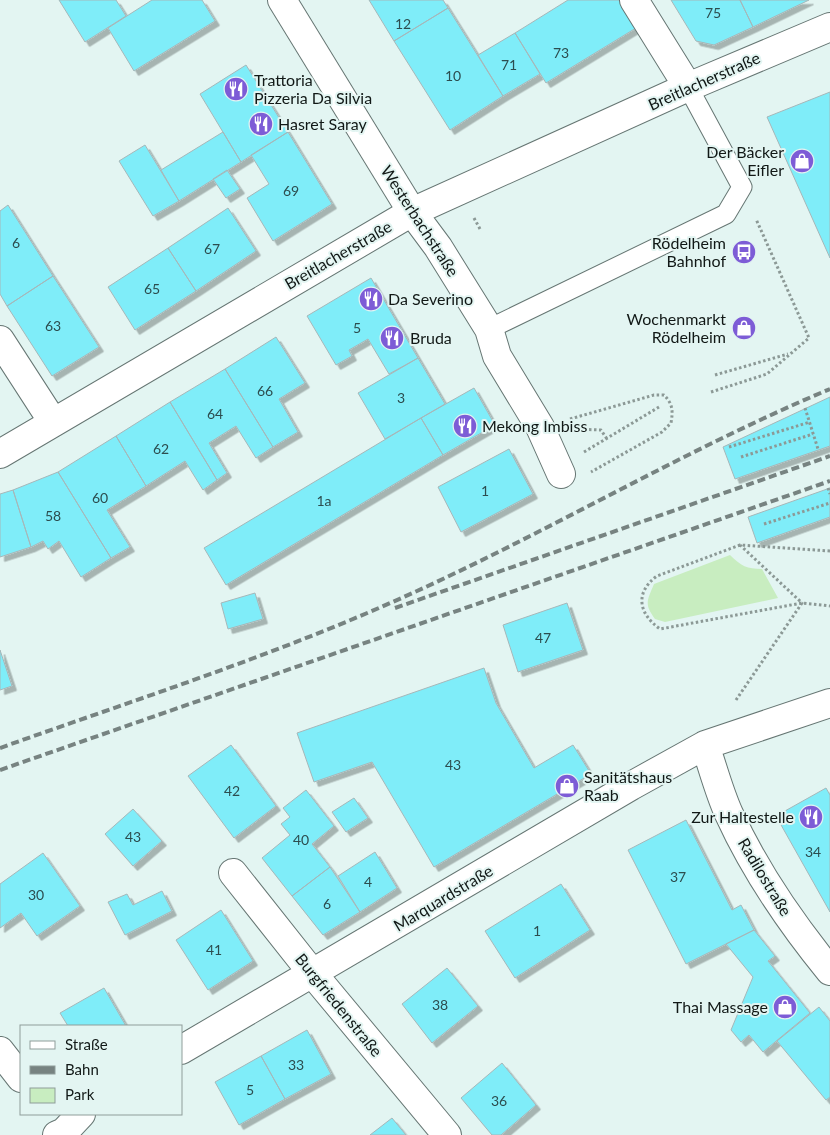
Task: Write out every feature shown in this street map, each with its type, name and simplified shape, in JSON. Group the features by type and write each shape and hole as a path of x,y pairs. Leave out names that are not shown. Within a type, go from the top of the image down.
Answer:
{"street":[{"name":"Westerbachstraße","path":"282,0 412,212 438,247 489,329 496,356 540,427 573,475"},
{"path":"634,0 688,87"},
{"name":"Breitlacherstraße","path":"0,454 412,212 688,87 830,26"},
{"path":"0,340 53,422"},
{"name":"Marquardstraße","path":"182,1049 631,786 705,745 830,703"},
{"name":"Radilostraße","path":"705,745 728,813 750,855 780,907 830,971"},
{"name":"Burgfriedenstraße","path":"233,873 313,974 447,1135"},
{"path":"0,1051 20,1077"}],"lane":[{"path":"489,329 726,214 742,187 688,87"}],"path":[{"path":"711,392 767,374 809,338 742,187"},
{"path":"716,375 791,353"},
{"path":"540,427 654,395 664,395 671,402 671,423 662,432 573,475"},
{"path":"582,454 659,406"},
{"path":"805,408 818,449"},
{"path":"728,447 810,422"},
{"path":"741,457 814,434"},
{"path":"828,488 830,494"},
{"path":"764,524 830,503"},
{"path":"830,550 740,545 657,576 647,583 642,597 643,610 650,622 660,629 802,603 830,606"},
{"path":"740,545 802,603"},
{"path":"733,704 802,603"}],"green space":[{"path":"730,555 744,566 762,569 778,598 665,622 655,619 648,606 654,584"}],"building":[{"path":"59,0 116,0 126,16 85,42"},
{"path":"152,0 202,0 215,21 134,71 108,28"},
{"path":"369,0 443,0 448,8 394,41"},
{"path":"568,0 619,0 636,28 546,83 515,33"},
{"path":"671,0 740,0 753,27 714,45 696,41"},
{"path":"740,0 809,0 753,27"},
{"path":"448,8 503,96 450,130 394,41"},
{"path":"515,33 540,74 503,96 478,55"},
{"path":"246,65 288,132 241,162 200,94"},
{"path":"830,92 830,258 767,117"},
{"path":"223,132 241,162 179,201 161,170"},
{"path":"288,132 332,204 273,241 247,198 269,184 251,155"},
{"path":"145,145 179,201 153,216 119,161"},
{"path":"227,170 240,189 226,198 213,179"},
{"path":"8,205 53,276 7,306 0,294 0,211"},
{"path":"228,208 256,251 196,291 168,248"},
{"path":"168,248 196,291 135,330 108,287"},
{"path":"53,276 99,347 52,376 7,306"},
{"path":"371,278 418,358 389,374 368,339 349,350 352,356 336,365 307,316"},
{"path":"276,337 305,383 279,399 298,432 273,447 225,369"},
{"path":"418,358 445,404 385,439 358,393"},
{"path":"225,369 273,447 256,458 236,426 209,443 227,473 217,480 170,402"},
{"path":"474,388 495,425 443,455 421,418"},
{"path":"830,397 830,446 735,479 723,447"},
{"path":"170,402 217,480 203,490 185,461 146,486 116,436"},
{"path":"421,418 443,455 226,585 204,548"},
{"path":"116,436 146,486 107,510 130,547 111,558 58,472"},
{"path":"509,449 533,494 461,532 438,487"},
{"path":"58,472 111,558 81,577 59,541 48,549 43,541 31,547 13,490"},
{"path":"830,488 830,517 757,543 748,517"},
{"path":"13,490 31,547 0,557 0,494"},
{"path":"255,593 263,619 228,629 221,603"},
{"path":"567,603 583,650 518,672 503,625"},
{"path":"0,650 12,686 0,690"},
{"path":"484,668 496,703 534,768 573,745 591,774 434,867 372,762 314,782 297,733"},
{"path":"231,745 276,806 234,838 188,776"},
{"path":"826,788 830,795 830,912 776,816"},
{"path":"306,790 334,826 312,844 330,867 292,896 262,858 290,835 281,824 290,817 283,808"},
{"path":"354,798 368,818 346,832 332,812"},
{"path":"133,809 162,841 133,866 105,834"},
{"path":"686,820 732,910 741,905 754,930 686,964 628,850"},
{"path":"375,852 397,888 360,912 338,876"},
{"path":"43,853 80,906 37,936 21,913 0,928 0,884"},
{"path":"330,867 360,912 323,935 292,896"},
{"path":"561,884 590,930 515,978 485,931"},
{"path":"162,891 172,911 125,935 108,902 127,894 133,905"},
{"path":"221,910 253,961 208,990 176,940"},
{"path":"754,930 775,956 768,961 810,1013 763,1052 749,1035 741,1042 731,1030 753,977 726,944"},
{"path":"447,968 478,1006 432,1043 402,1004"},
{"path":"104,988 125,1025 67,1025 60,1013"},
{"path":"819,1007 830,1021 830,1097 826,1100 777,1041"},
{"path":"307,1030 331,1074 285,1099 261,1056"},
{"path":"261,1056 285,1099 239,1125 215,1082"},
{"path":"502,1063 536,1105 501,1135 492,1135 461,1098"},
{"path":"392,1118 406,1135 370,1135"}],"railway":[{"path":"0,748 263,655 417,591 521,541 726,436 830,389"},
{"path":"395,608 830,456"},
{"path":"0,770 830,481"}],"place":[{"name":"Trattoria Pizzeria Da Silvia","path":"236,89"},
{"name":"Hasret Saray","path":"261,124"},
{"name":"Der Bäcker Eifler","path":"802,161"},
{"name":"Rödelheim Bahnhof","path":"744,252"},
{"name":"Da Severino","path":"371,299"},
{"name":"Wochenmarkt Rödelheim","path":"744,328"},
{"name":"Bruda","path":"392,338"},
{"name":"Mekong Imbiss","path":"465,426"},
{"name":"Sanitätshaus Raab","path":"567,786"},
{"name":"Zur Haltestelle","path":"811,817"},
{"name":"Thai Massage","path":"785,1007"}]}
